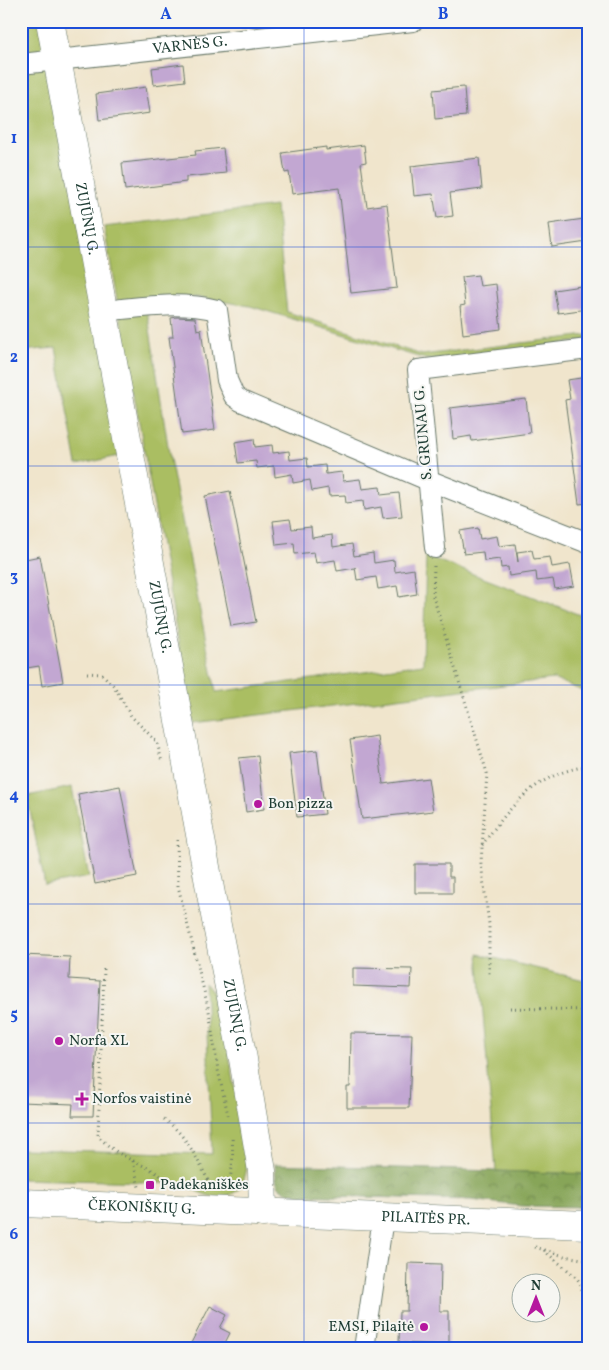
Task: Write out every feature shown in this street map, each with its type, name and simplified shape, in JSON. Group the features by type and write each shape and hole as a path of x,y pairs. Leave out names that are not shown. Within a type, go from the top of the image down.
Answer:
{"main road":[{"name":"ZUJŪNŲ G.","path":"50,21 245,1068 262,1171 263,1213"},
{"name":"ČEKONIŠKIŲ G.","path":"21,1203 263,1213"},
{"name":"PILAITĖS PR.","path":"263,1213 588,1226"}],"street":[{"name":"VARNĖS G.","path":"21,64 413,21"},
{"path":"103,311 164,305 190,305 217,310 227,380 234,396 241,401 428,480 588,543"},
{"name":"S. GRUNAU G.","path":"435,548 418,370 588,349"},
{"path":"364,1349 383,1218"}],"path":[{"path":"435,548 433,596 487,773 481,863 489,924 489,976"},
{"path":"86,673 102,674 114,686 131,716 157,742 163,765"},
{"path":"482,845 508,809 529,791 549,778 569,769 588,766"},
{"path":"177,840 180,894 209,1011 218,1070 228,1116"},
{"path":"104,969 98,1135 103,1142 121,1155 150,1169 176,1188"},
{"path":"510,1008 588,1010"},
{"path":"164,1119 175,1127 188,1143 214,1193"},
{"path":"224,1193 232,1176 232,1136"},
{"path":"132,1161 139,1189"},
{"path":"543,1249 552,1259 577,1277 586,1308"}],"green space":[{"path":"21,21 40,21 123,455 77,465 56,348 21,351"},
{"path":"276,206 287,312 422,355 588,335 588,340 441,360 425,359 250,306 195,297 145,297 170,459 216,692 423,664 426,556 588,618 588,693 553,679 193,723 104,227"},
{"path":"72,787 89,877 45,885 27,796"},
{"path":"478,954 588,981 588,1174 496,1171"},
{"path":"205,983 219,1000 248,1157 243,1183 240,1187 232,1194 216,1197 174,1184 21,1179 21,1149 212,1154"},
{"path":"275,1164 588,1174 588,1207 521,1206 471,1200 296,1195 280,1188 277,1181"}],"building":[{"path":"183,64 185,81 154,85 152,68"},
{"path":"146,87 150,113 99,120 96,94"},
{"path":"464,87 466,116 435,119 433,90"},
{"path":"364,145 366,162 361,163 367,207 387,204 397,288 351,293 339,188 292,194 289,172 285,173 282,153 326,147 326,150"},
{"path":"223,148 226,173 186,177 186,182 125,190 122,163 196,155 195,151"},
{"path":"479,158 482,189 450,193 453,216 437,218 433,194 414,196 411,166"},
{"path":"584,219 587,242 552,247 549,224"},
{"path":"478,275 480,286 496,284 501,329 463,334 460,306 465,305 462,277"},
{"path":"588,285 588,309 558,313 554,290"},
{"path":"171,318 195,318 197,330 201,329 215,430 182,434 169,337 173,337"},
{"path":"588,377 588,503 579,504 565,400 570,399 567,380"},
{"path":"526,399 530,433 472,441 471,436 453,439 450,408"},
{"path":"254,439 255,447 272,445 273,453 289,451 290,460 307,458 308,467 325,465 326,474 342,472 343,481 360,479 362,489 380,487 381,495 399,493 402,516 383,518 381,507 364,510 363,501 346,503 345,495 329,496 328,488 312,491 310,480 293,483 292,474 275,477 274,466 257,468 256,461 238,463 235,442"},
{"path":"230,491 256,622 231,626 205,496"},
{"path":"290,519 292,529 311,527 312,538 332,535 333,547 352,544 354,556 373,553 374,563 394,560 395,572 414,569 417,594 399,597 397,586 378,589 376,577 357,580 355,567 337,571 335,560 316,563 314,552 295,554 294,543 276,545 273,521"},
{"path":"478,528 480,539 497,536 499,546 515,544 518,562 517,552 532,550 534,559 550,557 552,567 570,564 574,586 555,589 553,579 537,581 536,572 509,576 508,567 501,568 500,559 484,561 483,552 464,554 460,531"},
{"path":"40,556 63,682 42,686 39,666 21,669 21,560"},
{"path":"377,736 383,784 428,778 433,811 362,819 350,740"},
{"path":"317,750 325,814 297,817 289,753"},
{"path":"258,756 264,809 246,812 239,758"},
{"path":"120,786 137,876 95,884 78,794"},
{"path":"415,864 449,864 449,877 453,877 453,893 415,893"},
{"name":"Norfa XL","path":"21,955 70,957 69,979 100,981 93,1116 72,1116 73,1104 21,1102"},
{"path":"353,968 412,969 411,988 353,986"},
{"path":"351,1033 412,1034 409,1108 347,1108 347,1087 350,1087"},
{"path":"408,1263 441,1264 440,1311 449,1311 449,1345 399,1343 400,1311 407,1311"},
{"path":"210,1306 227,1315 220,1328 230,1333 222,1349 188,1349"}],"place":[{"name":"Bon pizza","path":"258,804"},
{"name":"Norfa XL","path":"59,1041"},
{"name":"Norfos vaistinė","path":"82,1099"},
{"name":"Padekaniškės","path":"150,1185"},
{"name":"EMSI, Pilaitė","path":"424,1327"}]}
